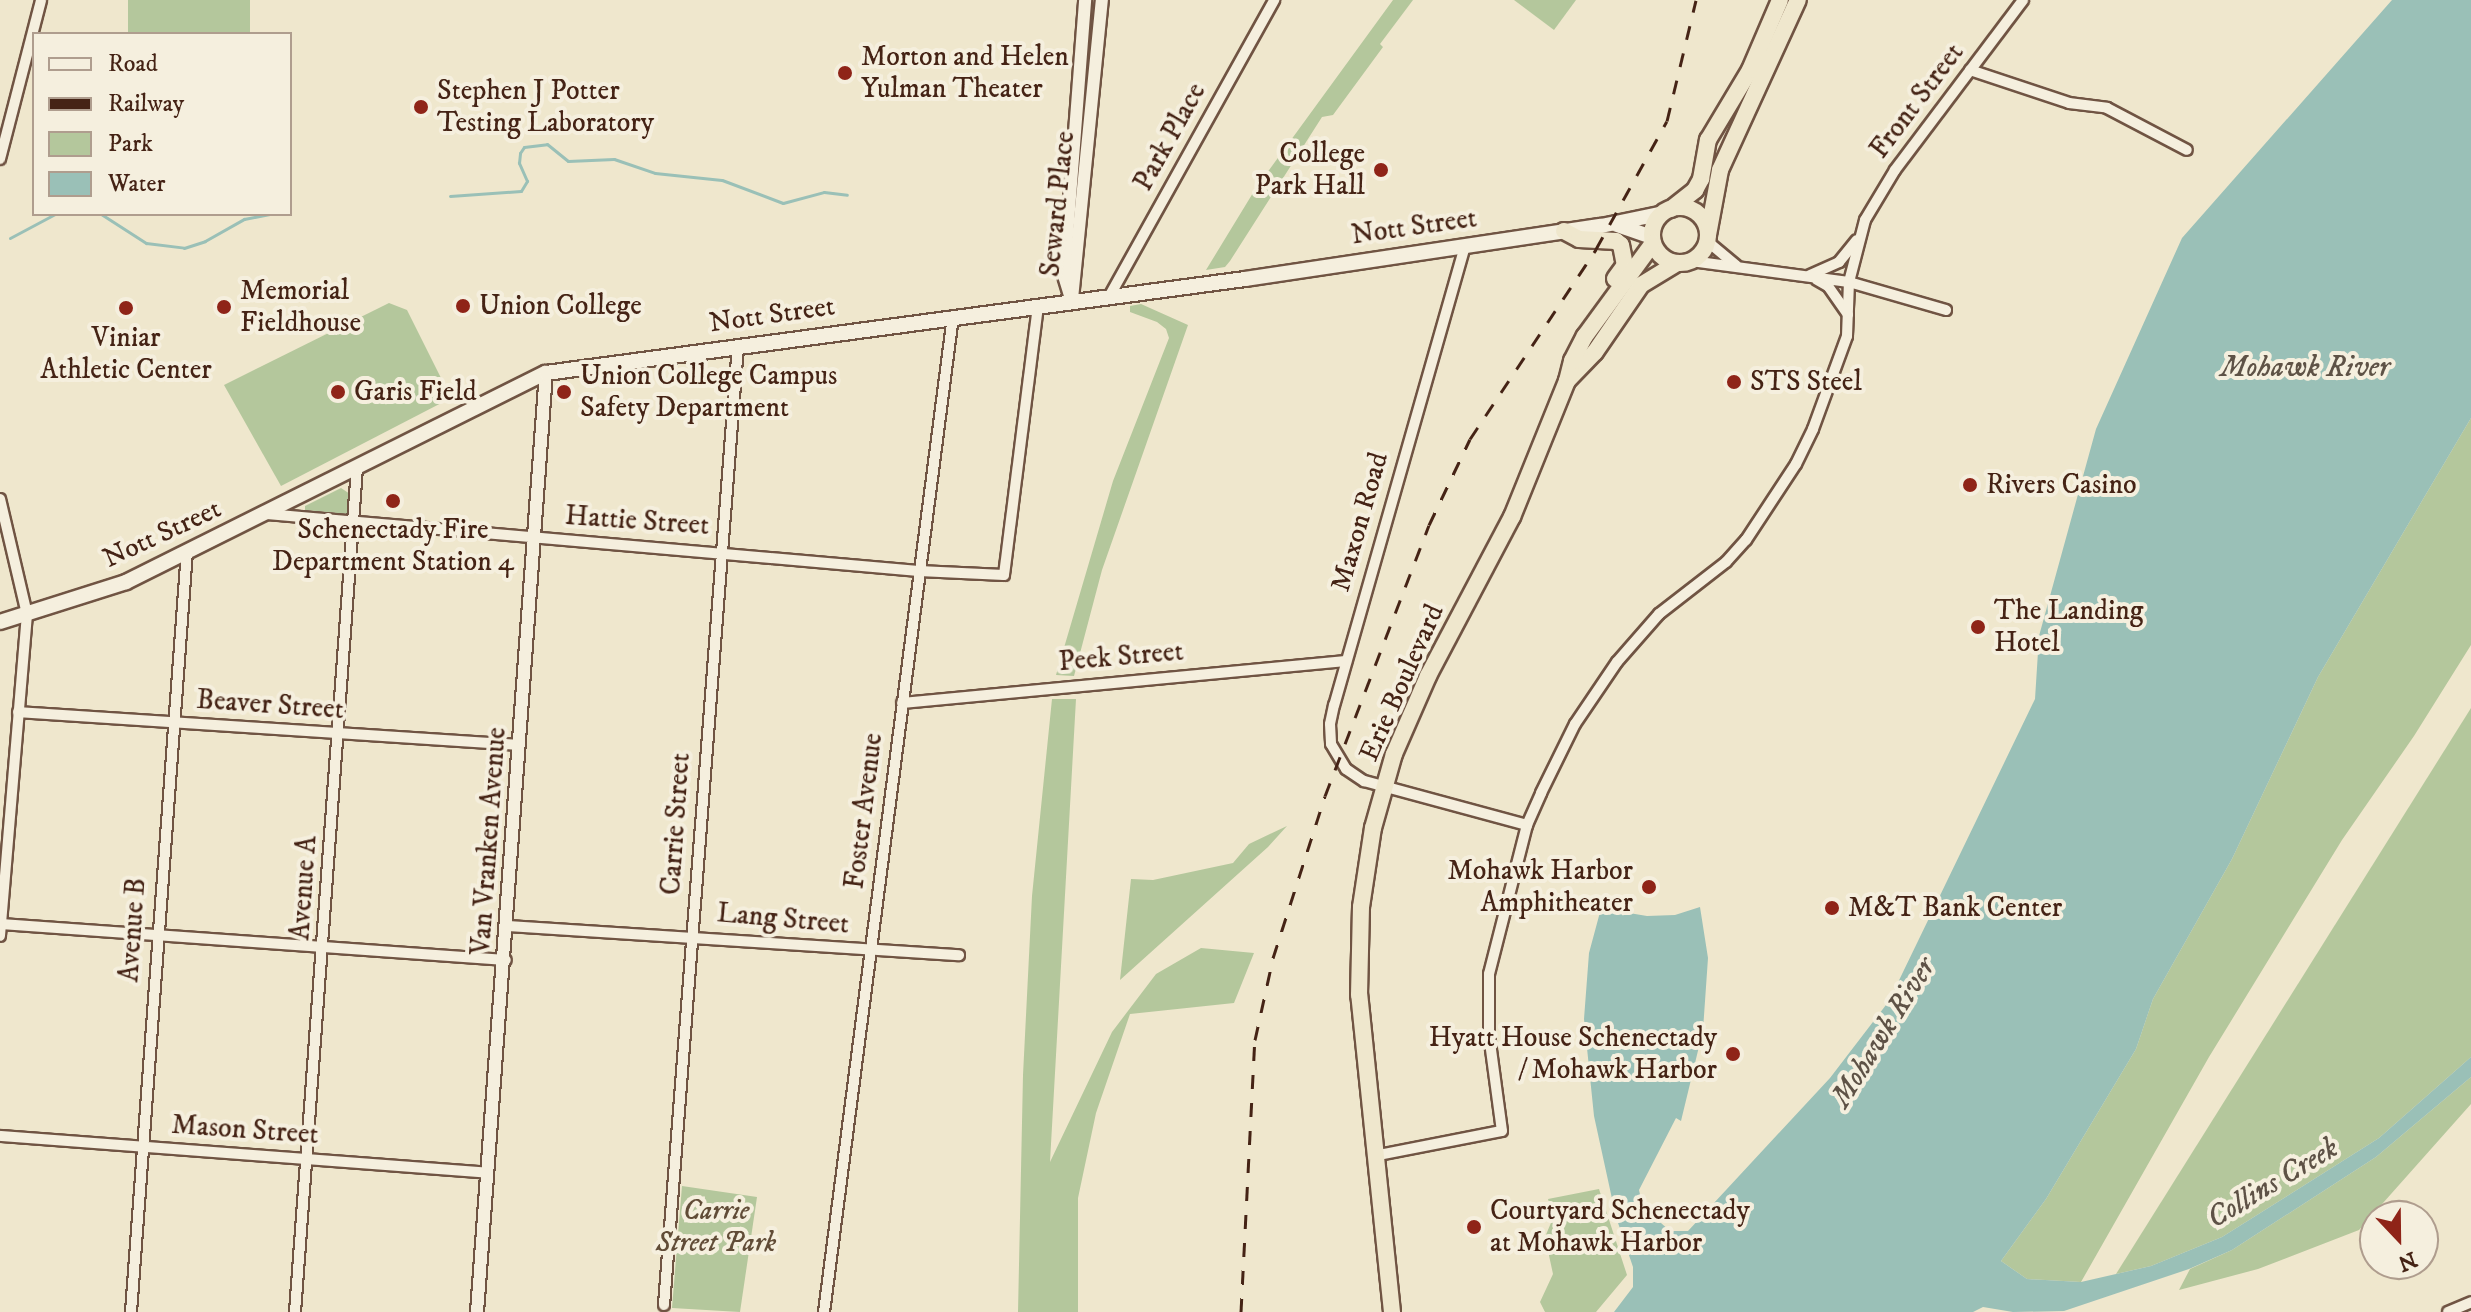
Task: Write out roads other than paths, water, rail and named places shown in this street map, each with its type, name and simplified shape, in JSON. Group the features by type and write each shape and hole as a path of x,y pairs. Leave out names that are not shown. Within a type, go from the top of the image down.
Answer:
{"highway":[{"path":"1780,0 1750,70 1708,140 1701,179 1695,190 1667,211 1654,226 1652,240 1662,256 1684,262 1704,251 1720,170 1798,0"},
{"path":"1667,211 1686,208 1700,215 1708,238"},
{"path":"1564,231 1579,239 1616,241 1621,245 1625,265 1609,288 1612,301"},
{"name":"Erie Boulevard","path":"1392,1312 1362,1044 1359,945 1367,866 1384,787 1394,754 1428,676 1512,517 1567,381 1572,361 1583,340 1652,240"},
{"name":"Erie Boulevard","path":"1567,381 1595,352 1641,285 1684,262"}],"main road":[{"name":"Nott Street","path":"1601,226 1667,211"},
{"name":"Nott Street","path":"0,622 126,582 546,373 1109,297 1601,226 1622,225 1652,240"}],"street":[{"path":"33,32 41,0"},
{"name":"Seward Place","path":"1072,302 1064,275 1085,0"},
{"name":"Seward Place","path":"1072,302 1102,0"},
{"name":"Park Place","path":"1109,297 1274,0"},
{"name":"Front Street","path":"1374,1156 1502,1131 1489,1035 1489,974 1527,825 1575,724 1617,662 1659,614 1726,562 1746,540 1796,464 1847,336 1849,282 1860,236 1879,194 2023,0"},
{"path":"0,159 32,35"},
{"path":"1970,70 2069,103 2107,108 2187,150"},
{"name":"Front Street","path":"1809,276 1839,262 1860,236"},
{"path":"1708,238 1736,265"},
{"name":"Maxon Road","path":"1465,246 1346,661 1330,724 1331,744 1346,769 1364,781 1527,825"},
{"path":"1684,262 1736,265 1849,282 1946,310"},
{"path":"1809,276 1828,286 1849,317"},
{"name":"Hattie Street","path":"267,514 919,571 1004,575 1038,306"},
{"name":"Foster Avenue","path":"824,1312 953,316"},
{"name":"Carrie Street","path":"664,1305 738,346"},
{"name":"Van Vranken Avenue","path":"477,1312 506,960 546,373"},
{"name":"Avenue A","path":"295,1312 357,468"},
{"path":"0,499 27,614 0,936"},
{"name":"Avenue B","path":"131,1312 156,935 187,552"},
{"name":"Peek Street","path":"902,703 1346,661"},
{"name":"Beaver Street","path":"18,712 519,745"},
{"path":"1,924 506,960"},
{"name":"Lang Street","path":"508,926 959,955"},
{"name":"Mason Street","path":"0,1136 487,1173"},
{"path":"2448,1312 2471,1302"}],"water":[{"name":"Mohawk River","path":"2392,0 2471,0 2471,418 2318,677 2232,859 2153,999 2136,1049 2046,1199 2001,1261 2027,1279 2081,1282 2151,1266 2222,1237 2379,1138 2471,1057 2471,1077 2376,1157 2232,1250 2189,1269 2064,1311 2013,1312 1983,1307 1973,1312 1614,1312 1633,1287 1633,1267 1616,1217 1594,1116 1584,1019 1589,953 1603,901 1629,913 1647,916 1675,915 1700,907 1708,958 1703,1030 1681,1121 1676,1118 1639,1190 1643,1207 1670,1231 1688,1231 1830,1078 1889,1001 2035,699 2039,636 2096,429 2182,238"}],"waterway":[{"path":"450,196 521,191 527,181 519,163 520,153 524,147 547,144 568,161 614,159 655,173 722,180 783,203 824,192 847,195"},
{"path":"10,238 51,216"},
{"path":"104,216 146,243 184,248 205,241 244,219 260,216"}],"railway":[{"path":"1241,1312 1255,1040 1273,958 1325,796 1429,525 1470,439 1596,249 1667,121 1696,0"}],"place":[{"name":"Morton and Helen Yulman Theater","path":"845,73"},
{"name":"Stephen J Potter Testing Laboratory","path":"421,107"},
{"name":"College Park Hall","path":"1381,170"},
{"name":"Union College","path":"463,306"},
{"name":"Memorial Fieldhouse","path":"224,307"},
{"name":"Viniar Athletic Center","path":"126,308"},
{"name":"STS Steel","path":"1734,382"},
{"name":"Garis Field","path":"338,392"},
{"name":"Union College Campus Safety Department","path":"564,392"},
{"name":"Rivers Casino","path":"1970,485"},
{"name":"Schenectady Fire Department Station 4","path":"393,501"},
{"name":"The Landing Hotel","path":"1978,627"},
{"name":"Mohawk Harbor Amphitheater","path":"1649,887"},
{"name":"M&T Bank Center","path":"1832,908"},
{"name":"Hyatt House Schenectady / Mohawk Harbor","path":"1733,1054"},
{"name":"Courtyard Schenectady at Mohawk Harbor","path":"1474,1227"}],"water label":[{"name":"Collins Creek","path":"2273,1184"}],"park label":[{"name":"Carrie Street Park","path":"716,1227"}]}
